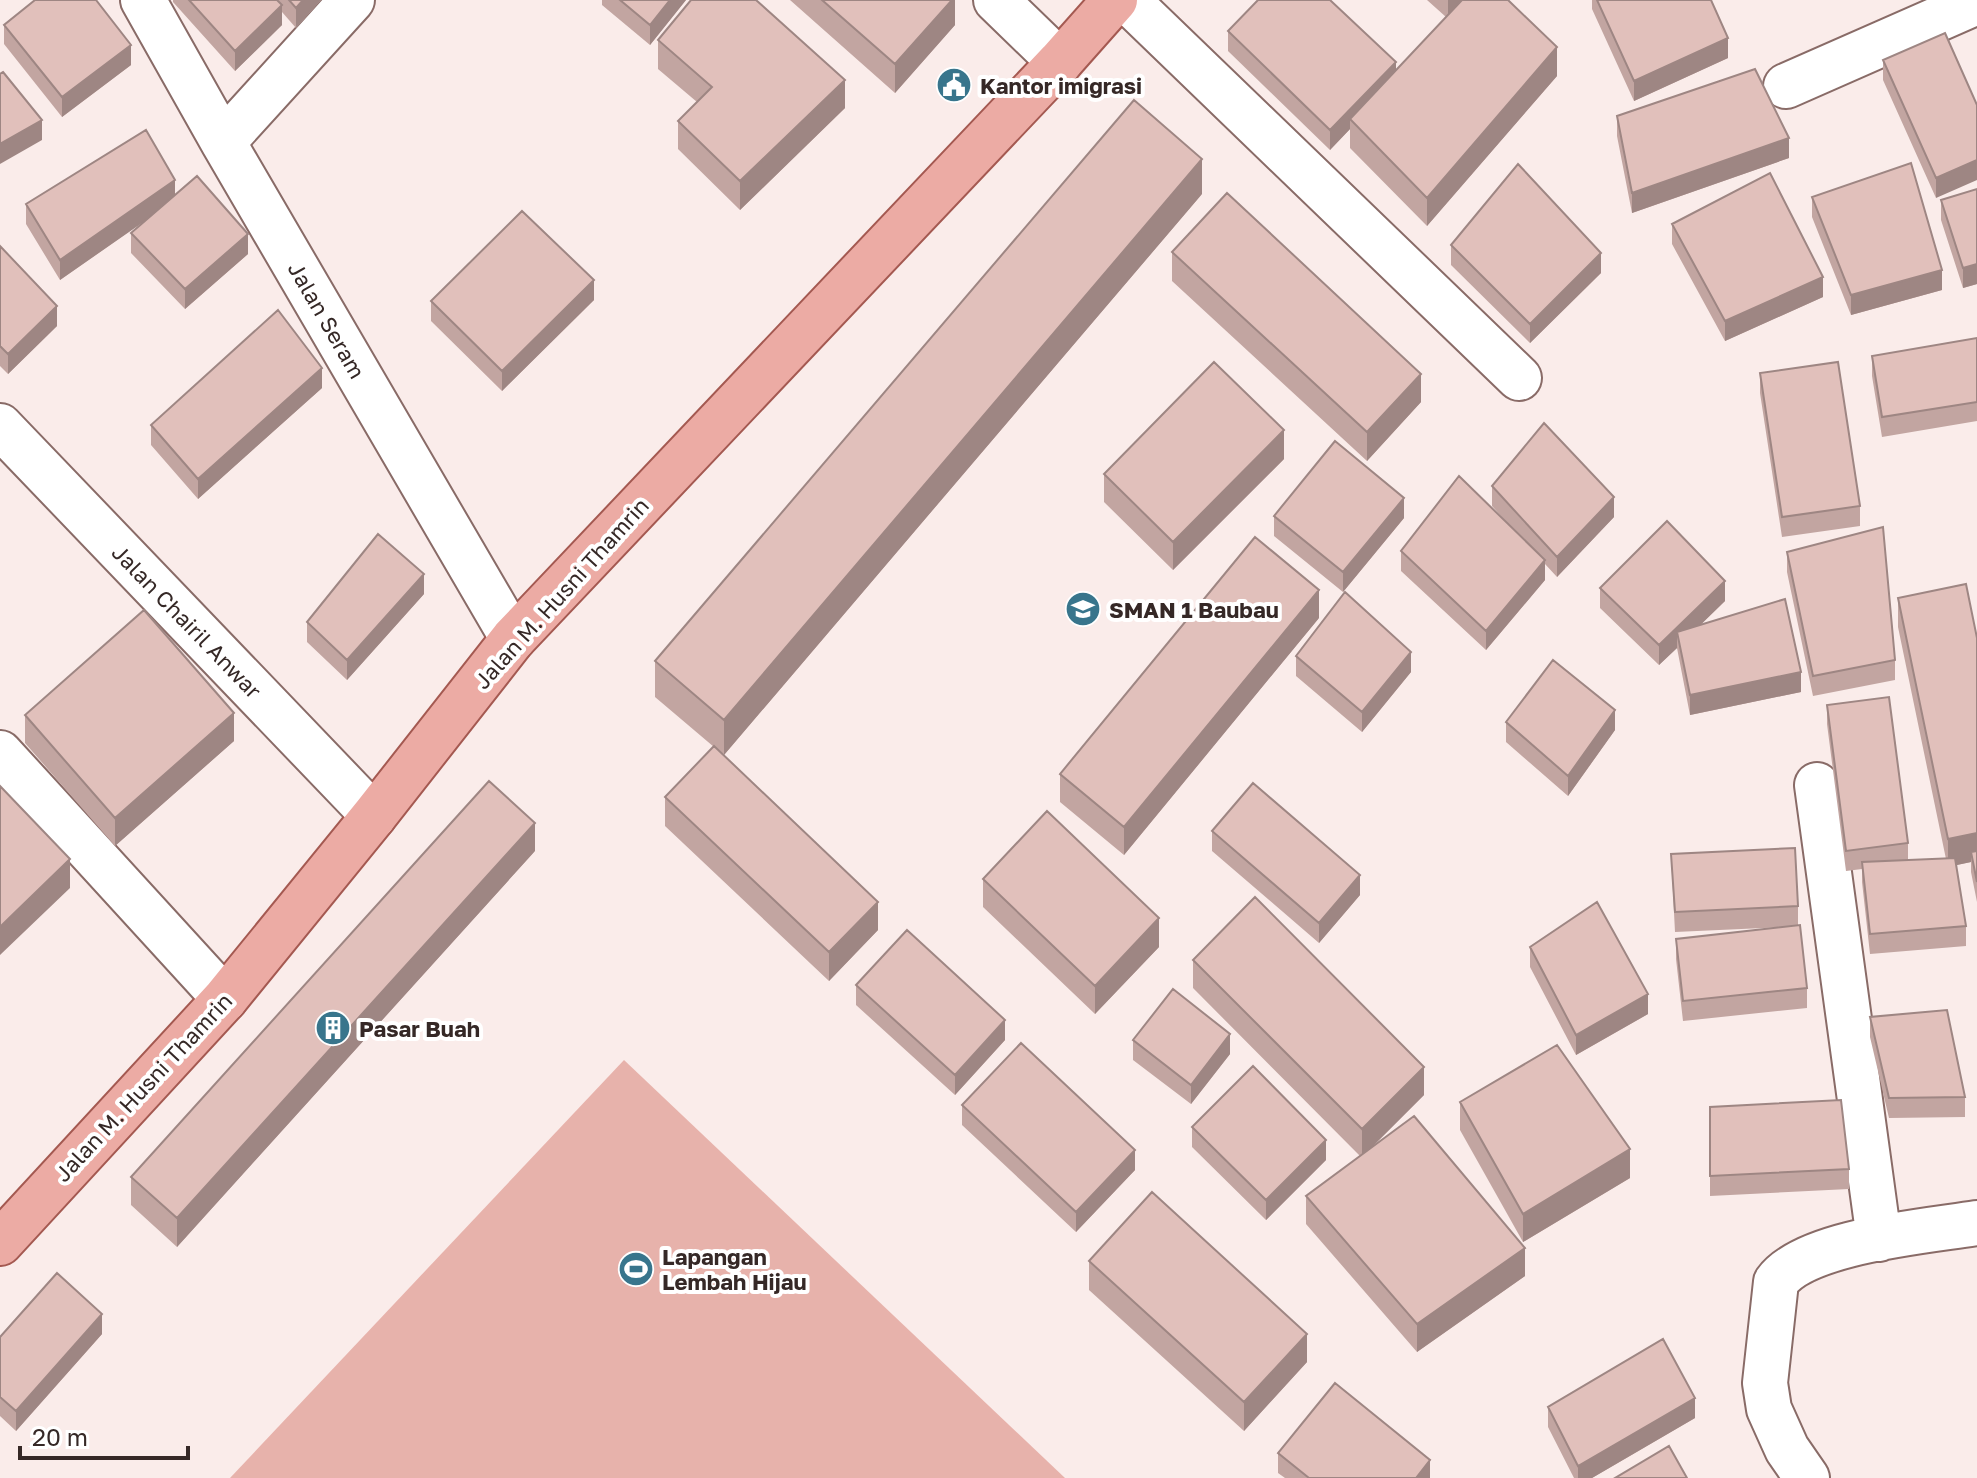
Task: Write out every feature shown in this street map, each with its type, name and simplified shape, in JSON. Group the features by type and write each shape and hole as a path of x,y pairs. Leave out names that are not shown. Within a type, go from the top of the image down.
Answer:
{"main road":[{"name":"Jalan M. Husni Thamrin","path":"0,1243 225,999 513,639 1060,62 1115,0"}],"street":[{"name":"Jalan Seram","path":"143,0 513,639"},
{"path":"223,142 352,0"},
{"path":"996,0 1060,62"},
{"path":"1127,0 1519,378"},
{"path":"1786,86 1977,2"},
{"name":"Jalan Chairil Anwar","path":"0,426 374,816"},
{"path":"0,753 225,999"},
{"path":"1817,785 1879,1239"},
{"path":"1807,1478 1787,1449 1769,1409 1765,1383 1776,1282 1794,1266 1828,1250 1977,1223"}],"shaded area":[{"name":"Lapangan Lembah Hijau","path":"624,1060 1065,1478 230,1478"}],"building":[{"path":"35,0 96,0 131,45 62,97 4,25"},
{"path":"189,0 277,0 282,5 235,51"},
{"path":"289,0 303,0 296,8"},
{"path":"620,0 670,0 650,25"},
{"path":"691,0 756,0 845,80 740,181 678,121 712,87 658,40"},
{"path":"822,0 952,0 895,64"},
{"path":"1258,0 1330,0 1396,62 1330,130 1228,31"},
{"path":"1462,0 1508,0 1557,47 1427,198 1350,119"},
{"path":"1597,0 1711,0 1728,38 1634,81"},
{"path":"1945,33 1977,105 1977,160 1936,178 1883,60"},
{"path":"1755,69 1789,138 1632,193 1617,116"},
{"path":"3,72 42,120 0,144 0,74"},
{"path":"1134,100 1202,159 724,720 655,661"},
{"path":"146,130 175,180 60,260 26,204"},
{"path":"1911,163 1942,270 1851,295 1812,197"},
{"path":"1518,164 1601,253 1530,324 1451,245"},
{"path":"1770,173 1823,277 1725,321 1672,224"},
{"path":"197,176 248,234 185,289 131,233"},
{"path":"1977,189 1977,264 1963,268 1941,200"},
{"path":"1227,193 1421,374 1367,432 1172,252"},
{"path":"522,211 594,280 502,371 431,301"},
{"path":"0,246 57,306 8,354 0,346"},
{"path":"278,310 322,368 198,479 151,425"},
{"path":"1977,338 1977,402 1882,417 1872,356"},
{"path":"1214,362 1284,430 1173,542 1104,474"},
{"path":"1838,362 1860,506 1782,517 1760,373"},
{"path":"1544,423 1614,497 1557,557 1492,486"},
{"path":"1335,441 1404,498 1343,572 1274,516"},
{"path":"1459,476 1545,560 1486,631 1401,551"},
{"path":"1667,521 1725,581 1659,645 1600,588"},
{"path":"1883,527 1895,660 1813,676 1787,552"},
{"path":"378,534 424,574 347,660 307,622"},
{"path":"1255,537 1319,590 1124,827 1060,774"},
{"path":"1966,584 1977,638 1977,833 1948,839 1898,598"},
{"path":"1345,592 1411,652 1362,712 1296,656"},
{"path":"1785,599 1801,672 1690,695 1677,632"},
{"path":"144,610 234,713 115,818 25,715"},
{"path":"1553,660 1615,710 1568,776 1506,722"},
{"path":"1889,697 1908,843 1846,851 1827,705"},
{"path":"714,746 878,902 829,952 665,797"},
{"name":"Pasar Buah","path":"489,781 535,823 177,1218 131,1177"},
{"path":"1253,783 1360,875 1319,923 1212,831"},
{"path":"0,786 70,859 0,927"},
{"path":"1047,811 1159,918 1095,986 983,879"},
{"path":"1795,848 1798,906 1675,912 1671,854"},
{"path":"1977,851 1977,882 1971,852"},
{"path":"1955,858 1966,926 1870,934 1862,862"},
{"path":"1255,897 1424,1067 1362,1129 1193,960"},
{"path":"1597,902 1648,994 1576,1035 1530,947"},
{"path":"1800,925 1807,988 1683,1001 1676,939"},
{"path":"907,930 1005,1020 955,1075 856,985"},
{"path":"1173,989 1230,1034 1191,1085 1133,1040"},
{"path":"1947,1010 1965,1097 1889,1098 1870,1017"},
{"path":"1021,1043 1135,1150 1076,1212 962,1105"},
{"path":"1557,1045 1630,1149 1523,1214 1460,1102"},
{"path":"1253,1066 1326,1140 1266,1200 1192,1127"},
{"path":"1841,1100 1849,1169 1710,1176 1710,1107"},
{"path":"1414,1116 1525,1248 1417,1324 1306,1196"},
{"path":"1152,1192 1307,1334 1244,1402 1089,1261"},
{"path":"57,1273 102,1314 16,1411 0,1397 0,1337"},
{"path":"1663,1339 1695,1398 1578,1466 1548,1407"},
{"path":"1335,1383 1430,1460 1416,1478 1309,1478 1278,1453"},
{"path":"1669,1446 1687,1478 1615,1478"}],"place":[{"name":"Kantor imigrasi","path":"954,85"},
{"name":"SMAN 1 Baubau","path":"1083,609"},
{"name":"Pasar Buah","path":"333,1028"},
{"name":"Lapangan Lembah Hijau","path":"636,1269"}]}
